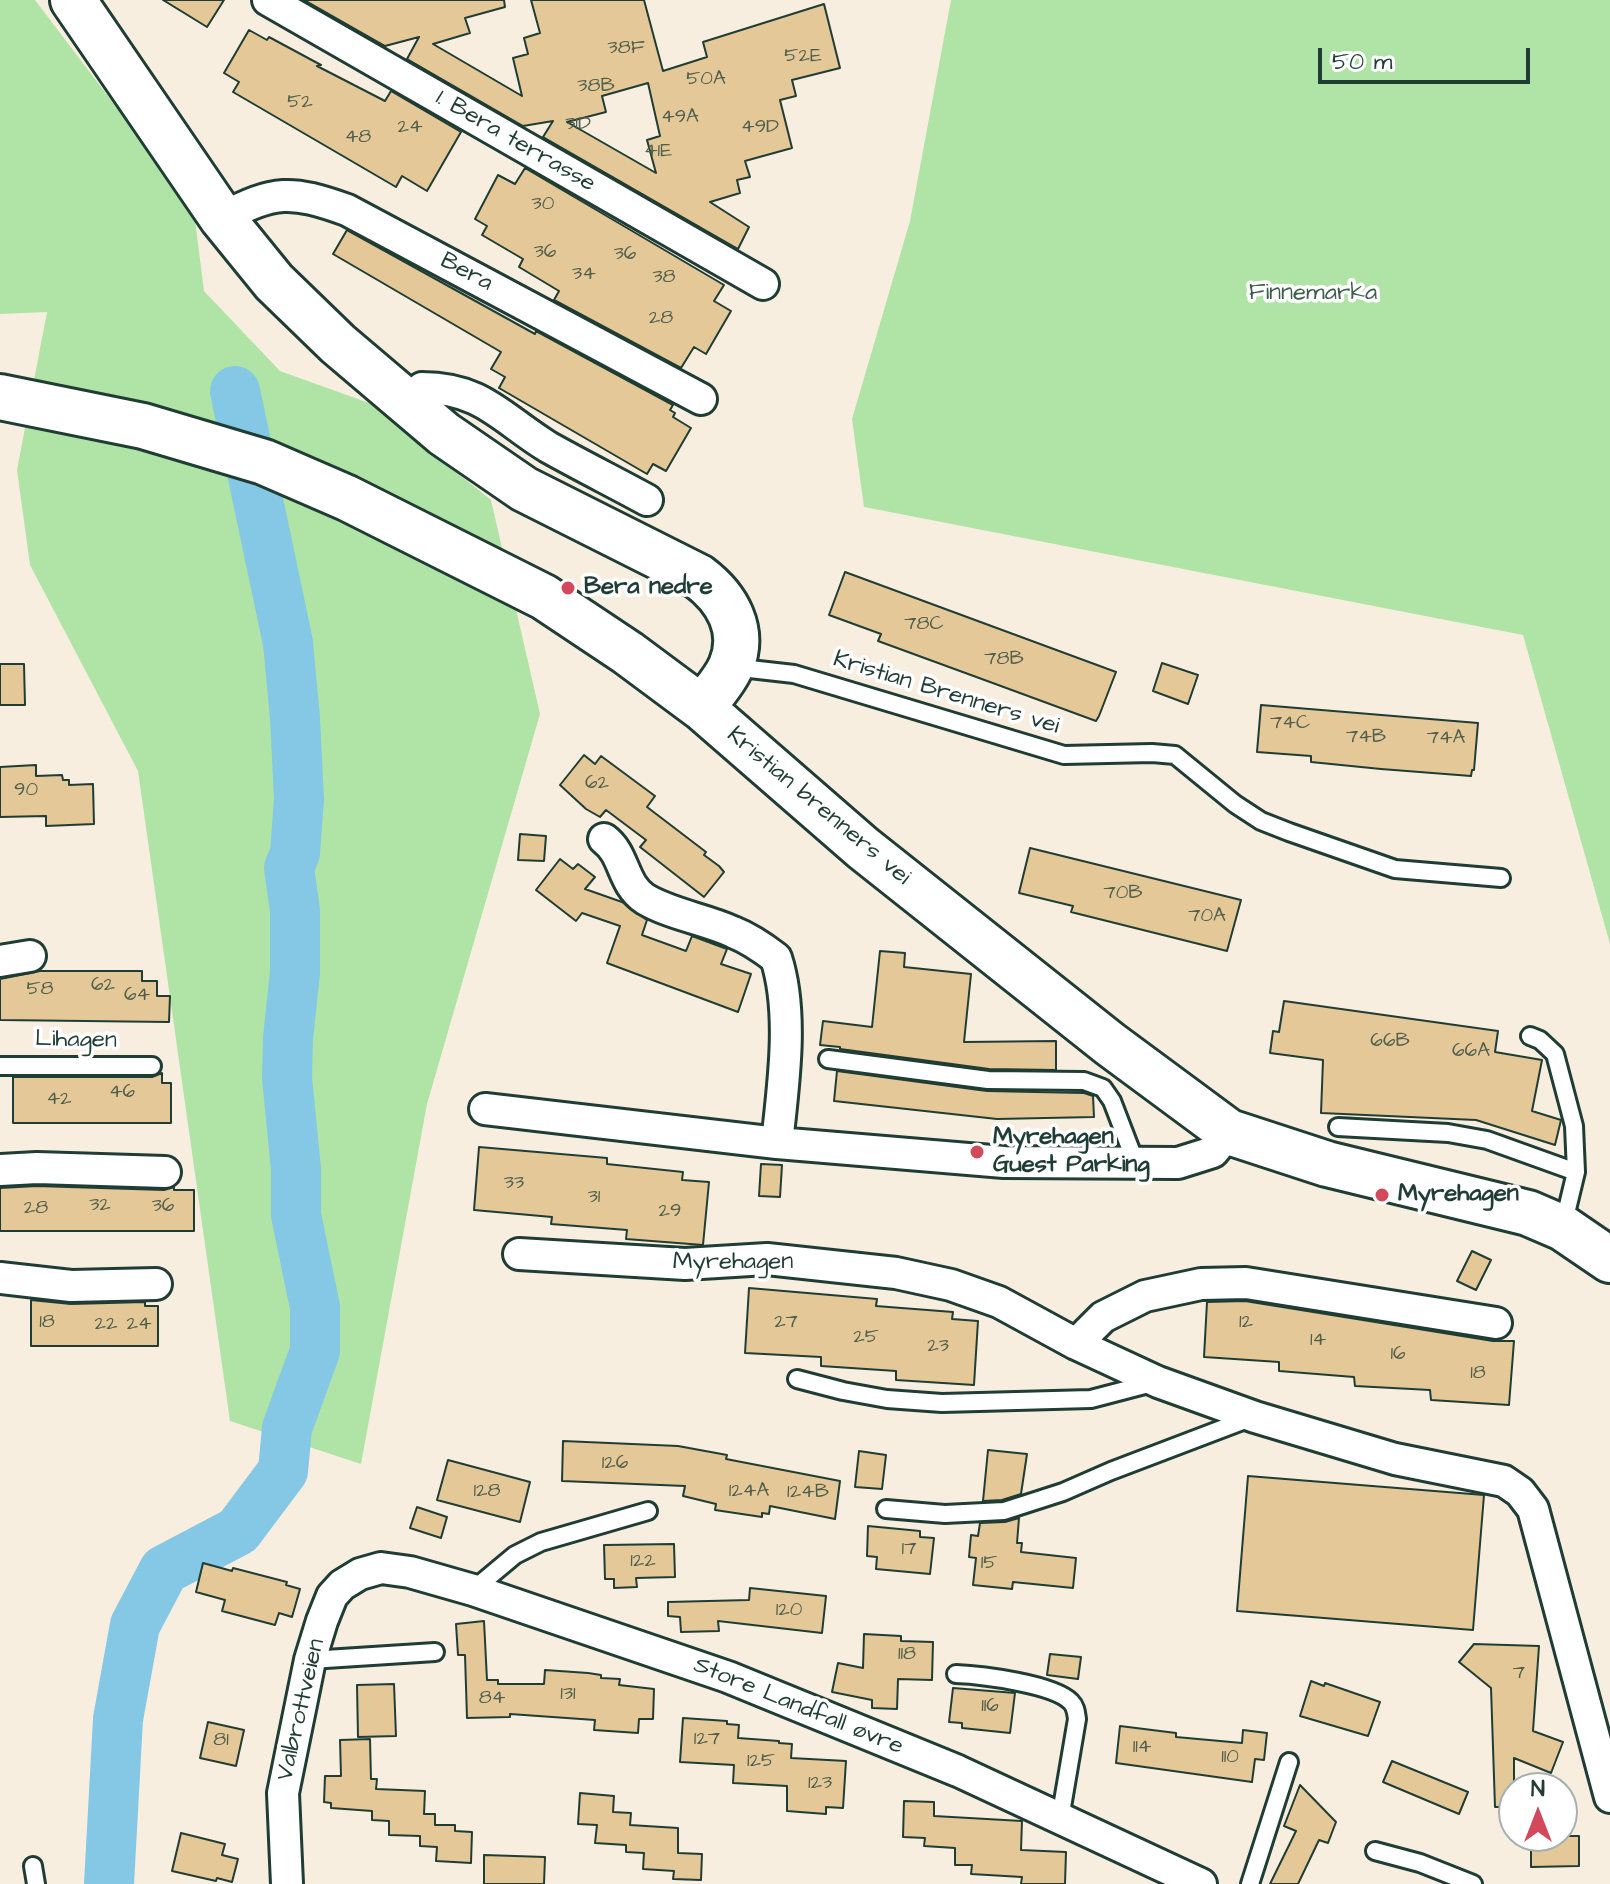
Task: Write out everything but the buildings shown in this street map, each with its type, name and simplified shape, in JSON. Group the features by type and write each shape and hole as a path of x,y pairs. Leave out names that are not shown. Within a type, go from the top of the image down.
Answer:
{"main road":[{"path":"73,0 222,218 274,282 338,344 444,434 524,489 699,577 717,590 727,603 733,620 735,649 731,667 702,708"},
{"name":"Kristian brenners vei","path":"9,398 143,426 264,462 347,498 544,597 628,653 702,708 863,848 1122,1053 1229,1132 1327,1164 1528,1213 1563,1228 1610,1260"}],"street":[{"name":"1. Bera terrasse","path":"268,0 763,284"},
{"name":"Bera","path":"222,218 253,202 278,195 311,197 347,210 701,399"},
{"path":"407,404 422,388 440,388 473,396 547,446 647,500"},
{"path":"604,839 614,847 628,884 643,897 664,908 733,932 776,958 781,974 784,1018 784,1074 777,1143"},
{"path":"0,961 30,956"},
{"path":"485,1109 777,1143 1004,1162 1178,1163 1213,1152 1229,1132"},
{"path":"0,1170 37,1168 165,1172"},
{"name":"Myrehagen","path":"519,1254 685,1264 767,1259 896,1273 951,1285 999,1302 1076,1344 1158,1382 1255,1417 1395,1459 1504,1481 1520,1492 1533,1509 1610,1797"},
{"path":"0,1278 71,1286 156,1284"},
{"path":"1076,1344 1103,1317 1145,1296 1201,1284 1246,1283 1496,1323"},
{"name":"Store Landfall øvre","path":"381,1568 410,1572 473,1590 728,1677 958,1771 1201,1884"},
{"name":"Valbrottveien","path":"287,1884 283,1793 310,1660 332,1596 342,1585 360,1574 381,1568"}],"lane":[{"name":"Kristian Brenners vei","path":"731,667 794,674 1064,755 1175,755 1235,804 1261,821 1289,832 1395,869 1501,878"},
{"path":"1530,1036 1540,1040 1555,1054 1574,1126 1576,1172 1563,1228"},
{"path":"828,1059 988,1080 1084,1081 1103,1088 1112,1101 1135,1161"},
{"name":"Lihagen","path":"0,1066 152,1066"},
{"path":"1338,1127 1448,1133 1487,1140 1576,1172"},
{"path":"797,1379 873,1396 942,1403 1091,1399 1158,1382"},
{"path":"886,1509 945,1514 1004,1511 1063,1492 1255,1417"},
{"path":"473,1590 515,1555 541,1542 648,1511"},
{"path":"310,1660 435,1652"},
{"path":"956,1674 995,1676 1070,1701 1077,1719 1060,1819"},
{"path":"1250,1884 1289,1762"},
{"path":"1375,1851 1444,1871 1473,1884"},
{"path":"33,1866 36,1884"}],"green space":[{"path":"0,0 35,0 136,133 195,220 204,291 280,371 369,403 491,500 540,714 427,1104 361,1464 230,1421 138,771 30,565 17,470 47,312 0,314"},
{"name":"Finnemarka","path":"951,0 1610,0 1610,944 1523,635 864,507 852,419 910,221"}],"waterway":[{"path":"109,1884 118,1719 135,1625 164,1570 238,1531 283,1471 287,1428 315,1351 315,1307 296,1215 296,1169 287,1078 295,973 295,910 289,868 295,853 299,799 295,718 288,643 235,391"}],"place":[{"name":"Bera nedre","path":"568,588"},
{"name":"Myrehagen Guest Parking","path":"977,1152"},
{"name":"Myrehagen","path":"1382,1195"}]}
